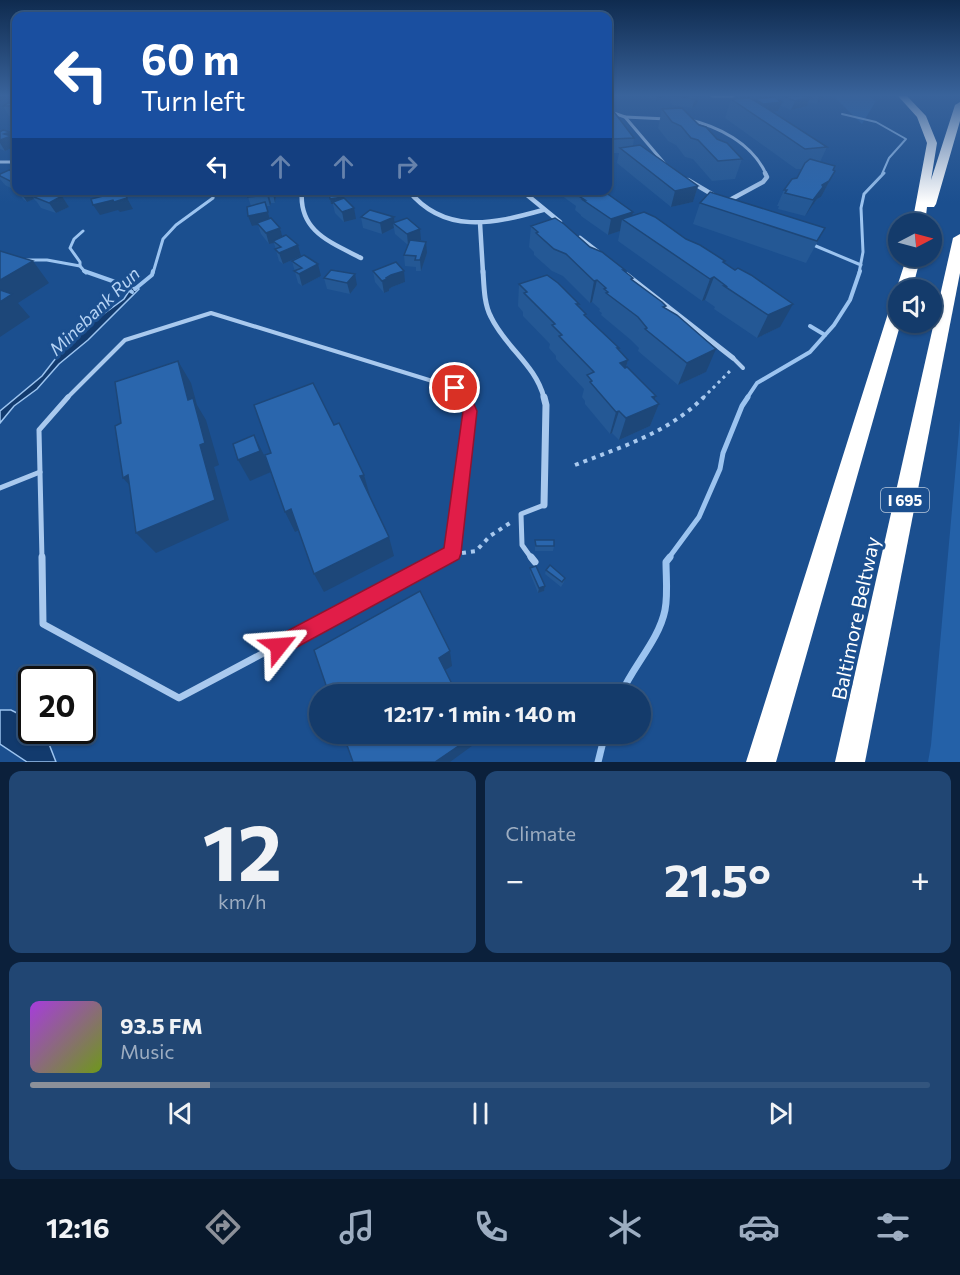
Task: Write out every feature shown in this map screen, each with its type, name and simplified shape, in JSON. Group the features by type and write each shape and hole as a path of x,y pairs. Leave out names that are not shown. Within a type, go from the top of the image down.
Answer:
{"highway":[{"path":"920,213 932,143 927,132"},
{"path":"927,213 952,132"},
{"name":"Baltimore Beltway","path":"850,762 960,238"},
{"path":"761,762 890,333"}],"street":[{"path":"636,132 650,149 670,168"},
{"path":"723,132 765,169 767,177 763,182 726,202"},
{"path":"686,178 735,206"},
{"path":"301,195 300,208 307,223 322,237 361,258"},
{"path":"411,195 416,202 437,214 480,223 502,221 543,210"},
{"path":"526,195 567,228"},
{"path":"480,223 490,315 531,368 544,392 546,405 544,504"},
{"path":"575,234 608,260"},
{"path":"625,274 733,358"}],"lane":[{"path":"204,314 220,315 445,383 463,394 470,411 452,553 179,698 43,624 39,430 88,375 125,340 204,314"},
{"path":"733,358 741,366"},
{"path":"0,488 40,472"},
{"path":"535,562 522,545 521,514 544,504"}],"path":[{"path":"575,465 661,431 693,408 741,366"},
{"path":"452,553 476,551 490,536 521,514"}],"shaded area":[{"name":"Minebank Run","path":"138,287 139,289 88,340 59,364 37,389 14,406 0,423 0,411 42,376 63,349 87,326 124,299 131,288"},
{"path":"960,420 960,762 928,762 931,745"},
{"path":"0,710 11,710 18,714 18,744 49,744 56,762 27,762 0,744"}],"building":[{"path":"0,132 10,132 4,134 11,136 0,140"},
{"path":"612,132 629,132 634,138 613,139"},
{"path":"686,132 710,132 717,139 727,143 742,159 718,161 698,140 691,138"},
{"path":"779,132 803,132 827,147 805,149"},
{"path":"640,145 698,186 675,191 620,148"},
{"path":"810,159 835,166 833,170 835,171 829,181 822,185 823,187 813,200 785,193 787,190 784,190 792,179 797,178 805,163"},
{"path":"12,171 12,180 0,176 0,174"},
{"path":"710,192 825,228 817,241 700,203"},
{"path":"39,195 62,196 49,203 34,197"},
{"path":"107,195 125,195 127,198 93,205 91,199"},
{"path":"330,195 343,195 343,197 330,199"},
{"path":"577,195 609,195 633,212 611,219 583,200 585,200"},
{"path":"344,198 354,208 342,212 333,202"},
{"path":"265,202 268,212 248,216 247,207"},
{"path":"370,210 394,217 380,223 361,217"},
{"path":"644,212 686,239 700,245 735,270 738,268 751,275 793,304 768,315 714,277 710,279 622,219"},
{"path":"271,218 280,228 266,233 257,223"},
{"path":"407,218 420,229 407,234 393,223"},
{"path":"555,218 590,247 602,252 625,270 623,270 633,278 631,279 666,306 663,307 677,315 716,349 687,363 645,329 647,328 638,317 606,293 608,292 604,289 606,288 597,280 594,281 566,254 554,249 531,226"},
{"path":"286,235 298,245 279,253 275,249 281,247 273,241"},
{"path":"410,240 426,242 420,260 415,260 416,256 404,255"},
{"path":"0,251 33,261 0,280"},
{"path":"304,255 318,264 299,274 294,271 302,268 292,261"},
{"path":"396,262 404,271 382,281 373,271"},
{"path":"331,270 355,274 347,283 324,278"},
{"path":"547,275 579,304 576,304 586,314 584,315 619,348 617,348 628,360 620,363 656,396 652,397 659,404 626,418 619,411 616,412 590,382 592,381 587,375 594,372 559,336 562,335 552,325 555,324 524,293 527,292 519,284"},
{"path":"0,290 12,294 0,302"},
{"path":"178,361 188,400 193,398 205,443 200,445 215,500 136,533 128,475 123,478 115,426 121,423 115,382"},
{"path":"313,383 334,425 339,423 364,475 360,476 389,537 314,574 291,509 285,512 265,455 271,453 254,405"},
{"path":"254,435 260,451 238,460 233,444"},
{"path":"535,540 554,540 554,546 536,546"},
{"path":"550,565 565,578 562,582 546,570"},
{"path":"536,566 545,586 539,588 530,568"},
{"path":"420,591 450,651 439,658 452,684 326,684 314,650"},
{"path":"347,744 461,744 435,762 353,762"}],"waterway":[{"path":"882,174 889,158 906,139 893,132"},
{"path":"861,265 863,252 861,208 864,194 884,173"},
{"name":"Minebank Run","path":"153,273 163,239 176,225 213,198 213,195"},
{"path":"80,266 80,262 70,248 74,239 83,231"},
{"path":"811,244 861,265"},
{"path":"23,260 47,260 80,266"},
{"path":"859,273 861,265"},
{"path":"80,266 84,271"},
{"path":"84,271 121,284 132,292"},
{"name":"Minebank Run","path":"135,289 152,275 153,271"},
{"path":"747,398 757,383 810,352 834,325 850,300 860,271"},
{"path":"810,326 825,335"},
{"path":"668,559 699,517 720,469 723,453 742,406 748,397"},
{"path":"626,684 662,621 666,598 666,562 670,557"},
{"path":"598,762 602,744"}],"route":[{"path":"279,646 452,553 470,411 463,394 455,388"}]}
